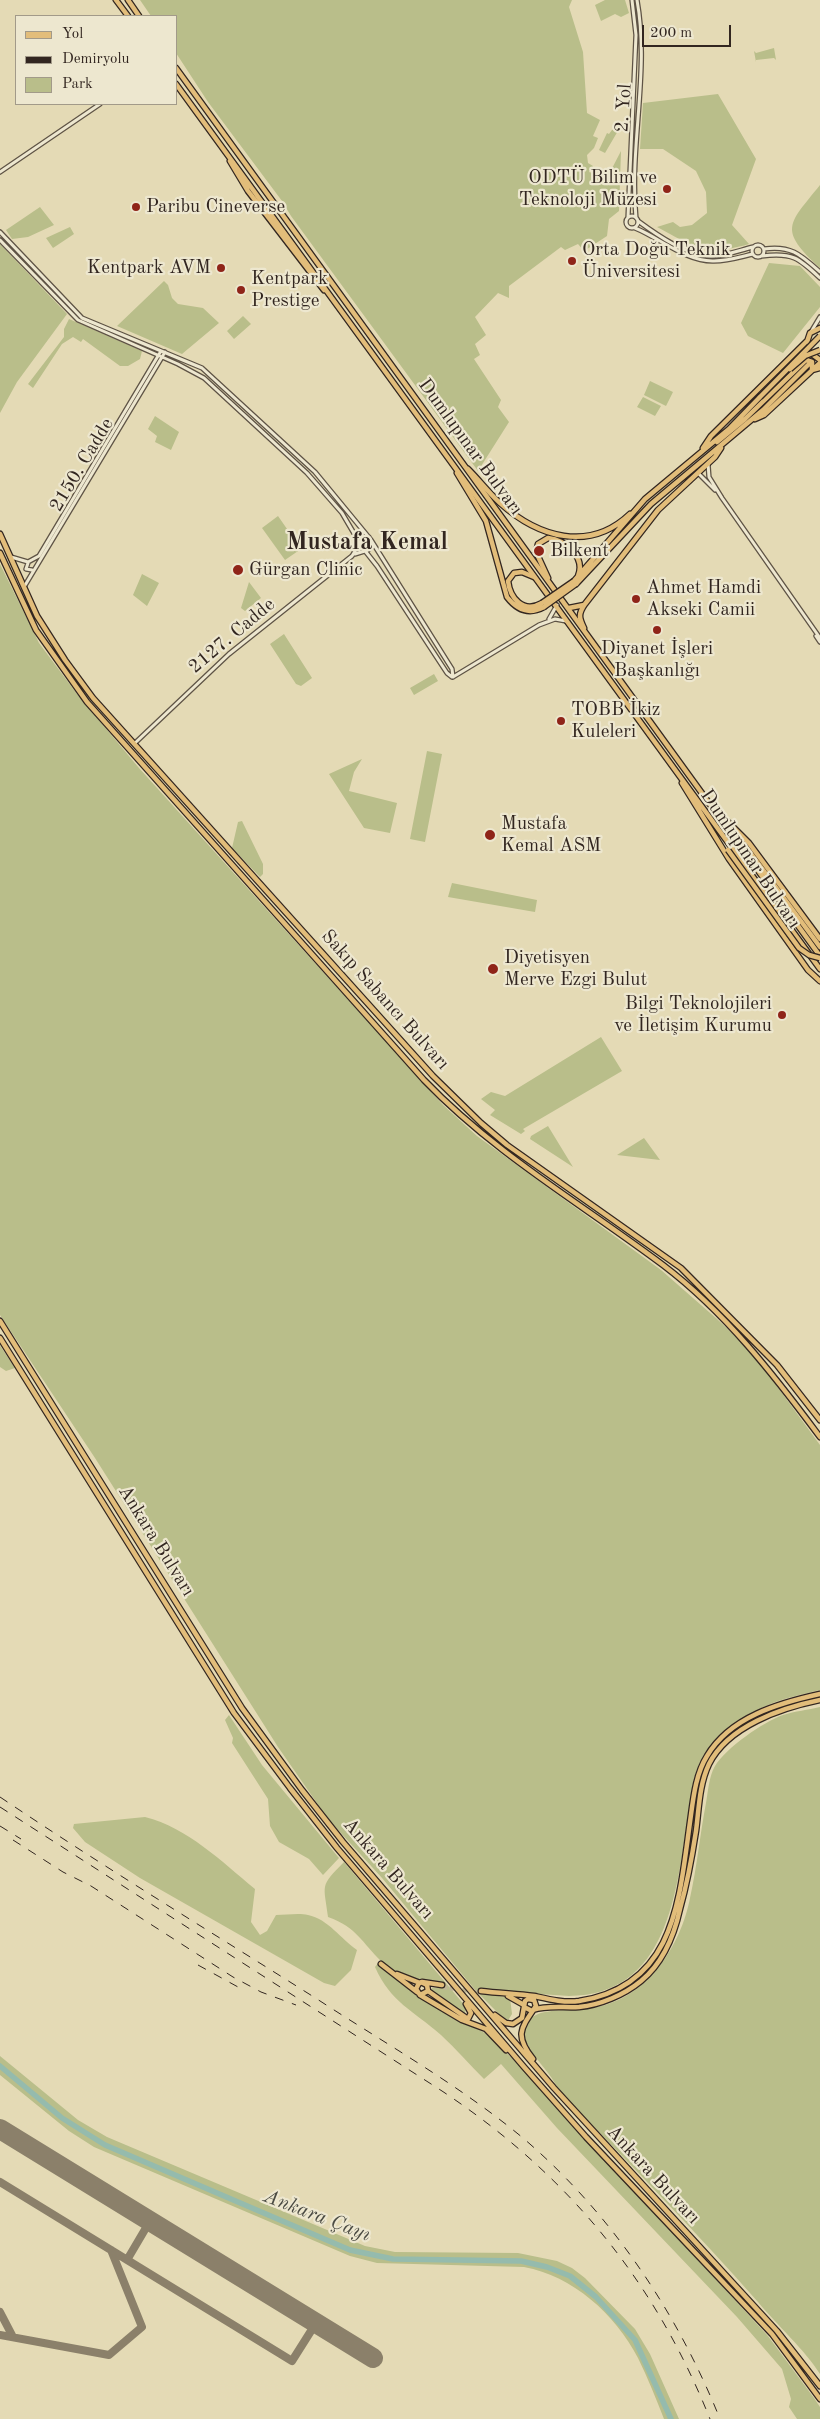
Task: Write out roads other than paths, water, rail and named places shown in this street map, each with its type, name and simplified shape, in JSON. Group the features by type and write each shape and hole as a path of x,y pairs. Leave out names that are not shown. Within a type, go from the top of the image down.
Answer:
{"main road":[{"path":"116,0 127,15"},
{"path":"128,0 138,15"},
{"name":"Dumlupınar Bulvarı","path":"178,71 586,631 820,957"},
{"name":"Dumlupınar Bulvarı","path":"178,87 226,150 248,191 302,265 336,303 519,558 557,605 820,969"},
{"path":"699,453 712,436 807,341 810,333 820,328"},
{"path":"467,467 498,501 514,514 563,536 582,538 610,530 735,424 820,336"},
{"path":"453,465 466,491 486,521 507,597 514,605 523,610 537,611 575,583 651,504 750,422 807,363 807,341"},
{"path":"808,350 814,357 820,360"},
{"path":"767,390 800,360 820,350"},
{"path":"674,474 726,435 807,363 812,362 812,370"},
{"path":"750,422 764,415 820,364"},
{"path":"812,370 820,368"},
{"path":"586,631 579,619 580,612 585,604 658,510 708,464 725,443"},
{"path":"575,583 645,499"},
{"name":"Sakıp Sabancı Bulvarı","path":"0,534 37,616 65,660 93,698 456,1100 507,1144 681,1268 777,1366 820,1420"},
{"path":"549,581 536,552 538,544 548,538 563,542 575,553 580,571 575,583"},
{"name":"Sakıp Sabancı Bulvarı","path":"0,553 36,630 87,702 424,1080 472,1127 499,1149 671,1272 726,1321 770,1371 820,1437"},
{"path":"537,578 522,572 514,573 508,581 510,592 517,602 525,606 543,605"},
{"path":"569,608 585,604"},
{"name":"Dumlupınar Bulvarı","path":"678,775 690,799 730,859 808,970 820,981"},
{"path":"711,804 750,843 820,939"},
{"path":"708,825 799,948 809,955 820,957"},
{"name":"Dumlupınar Bulvarı","path":"740,844 749,851 820,947"},
{"name":"Ankara Bulvarı","path":"0,1321 242,1708 344,1842 554,2088 778,2331 820,2386"},
{"name":"Ankara Bulvarı","path":"0,1338 234,1713 290,1788 337,1848 524,2067 586,2137 772,2334 820,2398"},
{"path":"820,1694 782,1703 757,1713 735,1727 707,1756 694,1794 673,1918 666,1940 647,1967 628,1984 593,1998 569,2001 481,1992 510,1996 533,2010 580,2007 600,2002 627,1991 652,1970 671,1942 678,1921 692,1851 701,1789 708,1766 714,1755 742,1729 763,1718 790,1706 820,1700"},
{"path":"443,1986 425,1985 410,1980 382,1964 419,1994 462,2020 486,2030 524,2067"},
{"path":"425,1985 464,2019 468,2019 471,2013 456,1988"},
{"path":"419,1994 425,1985"},
{"path":"419,1994 416,1987 425,1985"},
{"path":"477,1997 497,2017 510,2024 516,2024 522,2018 525,2001 531,1997"},
{"path":"531,1997 536,2002 524,2023 521,2038 524,2046 548,2076 554,2088"}],"street":[{"name":"2. Yol","path":"628,217 636,35 632,0"},
{"name":"2. Yol","path":"635,228 637,220 634,163 642,39 637,0"},
{"path":"635,69 641,68"},
{"path":"0,172 99,105"},
{"path":"764,249 759,245 729,254 712,256 700,254 676,244 637,220 628,217 627,226 706,261 723,261 753,254 758,257 781,253 793,256 820,277"},
{"path":"0,232 82,318 202,368 316,472 369,537 452,669 452,678"},
{"path":"0,240 79,321 163,357 204,378 307,472 342,513 360,544 452,678"},
{"path":"764,249 778,246 796,252 820,272"},
{"path":"753,247 753,254"},
{"path":"762,256 764,249"},
{"path":"810,333 820,317"},
{"name":"2150. Cadde","path":"28,562 40,554 161,351"},
{"name":"2150. Cadde","path":"24,587 33,569 165,352"},
{"path":"708,464 709,477 722,498 820,638"},
{"path":"697,473 705,478 722,498"},
{"name":"2127. Cadde","path":"352,556 360,544 369,537"},
{"path":"365,551 373,544"},
{"name":"2127. Cadde","path":"135,743 224,658 352,556 365,551"},
{"path":"10,556 20,561 28,562 25,565 26,569 30,571 33,569"},
{"path":"452,678 546,621 553,615 557,605"},
{"path":"410,616 414,611"},
{"path":"546,621 559,619 567,621"},
{"path":"813,629 820,642"},
{"path":"424,637 428,631"}],"waterway":[{"name":"Ankara Çayı","path":"0,2066 62,2118 105,2145 350,2250 393,2259 521,2261 547,2267 570,2276 596,2297 635,2340 671,2419"}],"tunnel":[{"path":"809,364 820,354"},
{"path":"443,1987 482,1993"}],"railway":[{"path":"0,1797 118,1874 422,2066 474,2100 523,2138 585,2198 638,2266 683,2340 703,2379 720,2419"},
{"path":"0,1807 442,2091 487,2123 529,2158 567,2194 602,2234 634,2276 662,2320 688,2368 710,2419"},
{"path":"0,1826 21,1839"},
{"path":"13,1840 63,1872 91,1886 233,1977 261,1992 296,2005"},
{"path":"198,1965 238,1987"}],"place":[{"name":"ODTÜ Bilim ve Teknoloji Müzesi","path":"667,189"},
{"name":"Paribu Cineverse","path":"136,207"},
{"name":"Orta Doğu Teknik Üniversitesi","path":"572,261"},
{"name":"Kentpark AVM","path":"221,268"},
{"name":"Kentpark Prestige","path":"241,290"},
{"name":"Bilkent","path":"539,551"},
{"name":"Gürgan Clinic","path":"238,570"},
{"name":"Ahmet Hamdi Akseki Camii","path":"636,599"},
{"name":"Diyanet İşleri Başkanlığı","path":"657,630"},
{"name":"TOBB İkiz Kuleleri","path":"561,721"},
{"name":"Mustafa Kemal ASM","path":"490,835"},
{"name":"Diyetisyen Merve Ezgi Bulut","path":"493,969"},
{"name":"Bilgi Teknolojileri ve İletişim Kurumu","path":"782,1015"}],"district":[{"name":"Mustafa Kemal","path":"367,543"}]}
